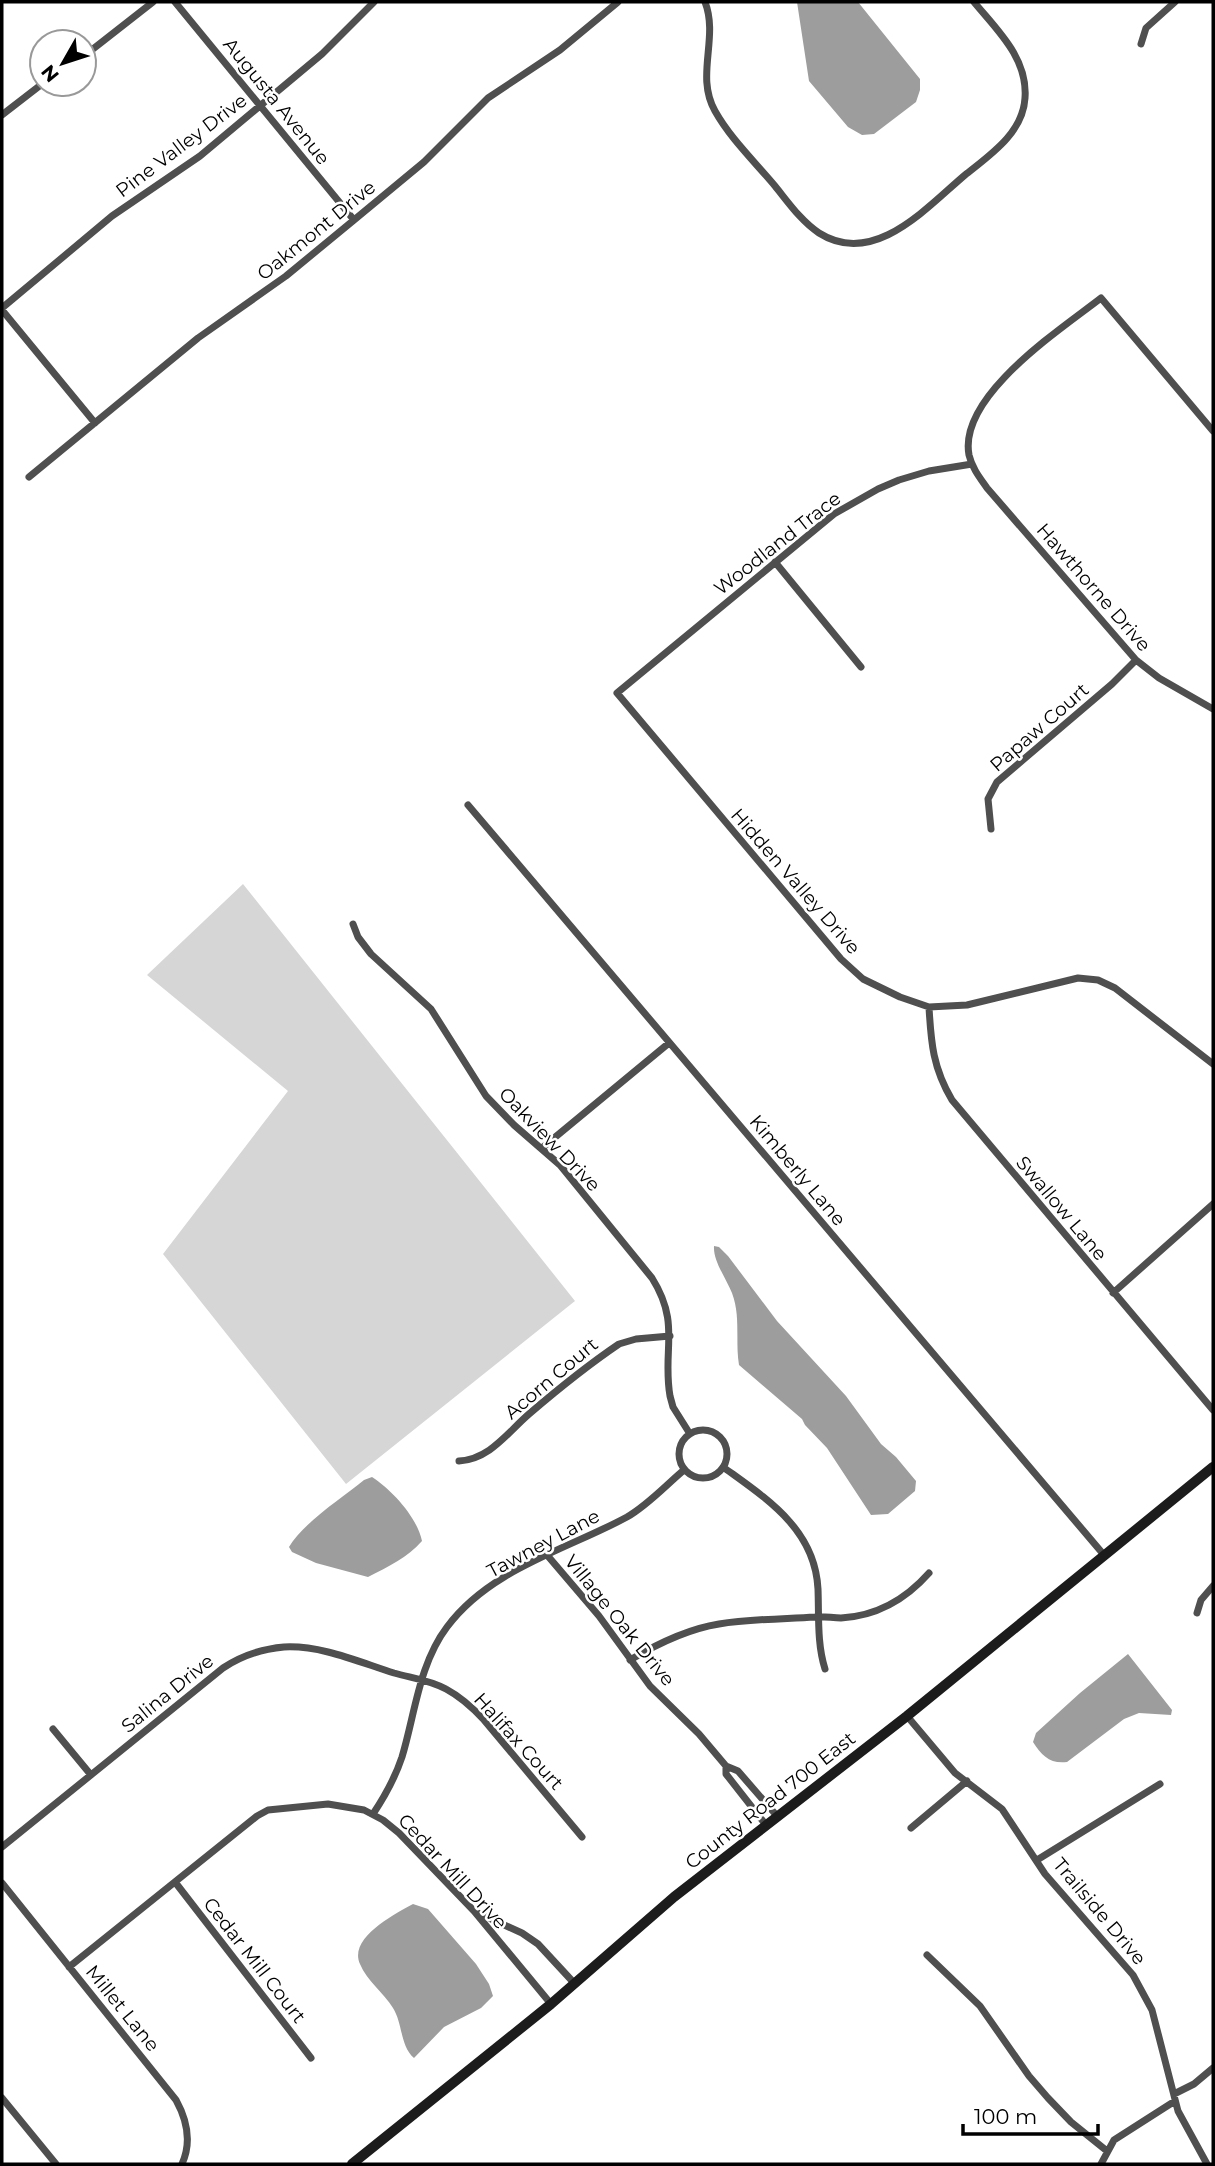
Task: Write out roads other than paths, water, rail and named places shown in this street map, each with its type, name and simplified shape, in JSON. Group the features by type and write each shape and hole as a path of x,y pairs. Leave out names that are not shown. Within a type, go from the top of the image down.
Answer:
{"main road":[{"name":"County Road 700 East","path":"352,2164 551,2004 674,1897 907,1716 1213,1467"}],"street":[{"path":"98,44 153,2"},
{"name":"Augusta Avenue","path":"175,2 354,220"},
{"name":"Pine Valley Drive","path":"2,309 113,216 187,165 260,106 322,54 374,2"},
{"name":"Oakmont Drive","path":"29,477 198,338 286,276 354,220 424,162 488,98 560,50 618,2"},
{"path":"705,2 710,20 706,82 714,109 802,219 821,234 853,243 873,241 905,226 1007,140 1021,114 1025,85 1018,59 974,2"},
{"path":"1141,44 1146,28 1175,2"},
{"path":"2,115 28,95"},
{"path":"972,464 968,446 975,415 986,399 1009,372 1101,298 1213,431"},
{"path":"2,309 95,423"},
{"name":"Woodland Trace","path":"648,729 617,693 775,562 834,514 878,489 929,471 972,464"},
{"name":"Hawthorne Drive","path":"972,464 987,488 1136,660 1159,678 1213,709"},
{"path":"775,562 861,667"},
{"name":"Papaw Court","path":"991,829 988,799 998,782 1103,692 1136,660"},
{"name":"Hidden Valley Drive","path":"648,729 841,959 863,979 900,997 929,1007 967,1005 1078,978 1097,980 1115,988 1213,1064"},
{"name":"Kimberly Lane","path":"468,805 1104,1555"},
{"name":"Oakview Drive","path":"353,925 371,954 431,1009 486,1096 573,1181 652,1278 666,1307 670,1336 670,1396 673,1407 690,1434"},
{"name":"Swallow Lane","path":"929,1007 931,1048 942,1082 952,1100 1213,1410"},
{"path":"542,1148 669,1043"},
{"path":"1114,1293 1213,1204"},
{"name":"Acorn Court","path":"459,1461 493,1448 527,1416 619,1344 636,1339 670,1336"},
{"path":"705,1430 720,1437 726,1452 723,1468 711,1477 690,1475 684,1470 679,1455 680,1447 690,1434 705,1430"},
{"path":"723,1468 776,1507 796,1527 806,1542 816,1572 820,1650 825,1669"},
{"name":"Tawney Lane","path":"373,1814 397,1771 435,1646 456,1616 495,1583 630,1515 684,1470"},
{"name":"Village Oak Drive","path":"547,1555 599,1616 650,1686 699,1734 726,1766 738,1771 777,1816"},
{"path":"630,1660 660,1643 700,1628 754,1620 849,1617 891,1605 913,1590 929,1573"},
{"path":"1197,1613 1201,1600 1213,1586"},
{"name":"Salina Drive","path":"2,1847 214,1674 251,1654 272,1648 303,1648 423,1680"},
{"name":"Halifax Court","path":"423,1680 452,1692 477,1712 582,1837"},
{"name":"Trailside Drive","path":"907,1716 954,1773 1002,1809 1080,1916 1121,1960 1144,1992 1153,2010 1184,2124 1207,2164"},
{"path":"53,1729 90,1775"},
{"name":"Village Oak Drive","path":"726,1766 726,1774 766,1825"},
{"path":"911,1828 967,1781"},
{"path":"1037,1860 1160,1784"},
{"name":"Cedar Mill Drive","path":"69,1967 246,1823 268,1810 328,1804 353,1807 373,1814 399,1833 474,1911 551,2004"},
{"name":"Cedar Mill Court","path":"175,1882 311,2058"},
{"name":"Millet Lane","path":"2,1883 176,2100 182,2111 188,2137 182,2164"},
{"path":"474,1911 522,1933 538,1944 575,1983"},
{"path":"927,1955 980,2006 1029,2076 1048,2098 1071,2122 1107,2151"},
{"path":"1101,2164 1114,2140 1213,2068"},
{"path":"2,2098 55,2164"}]}
